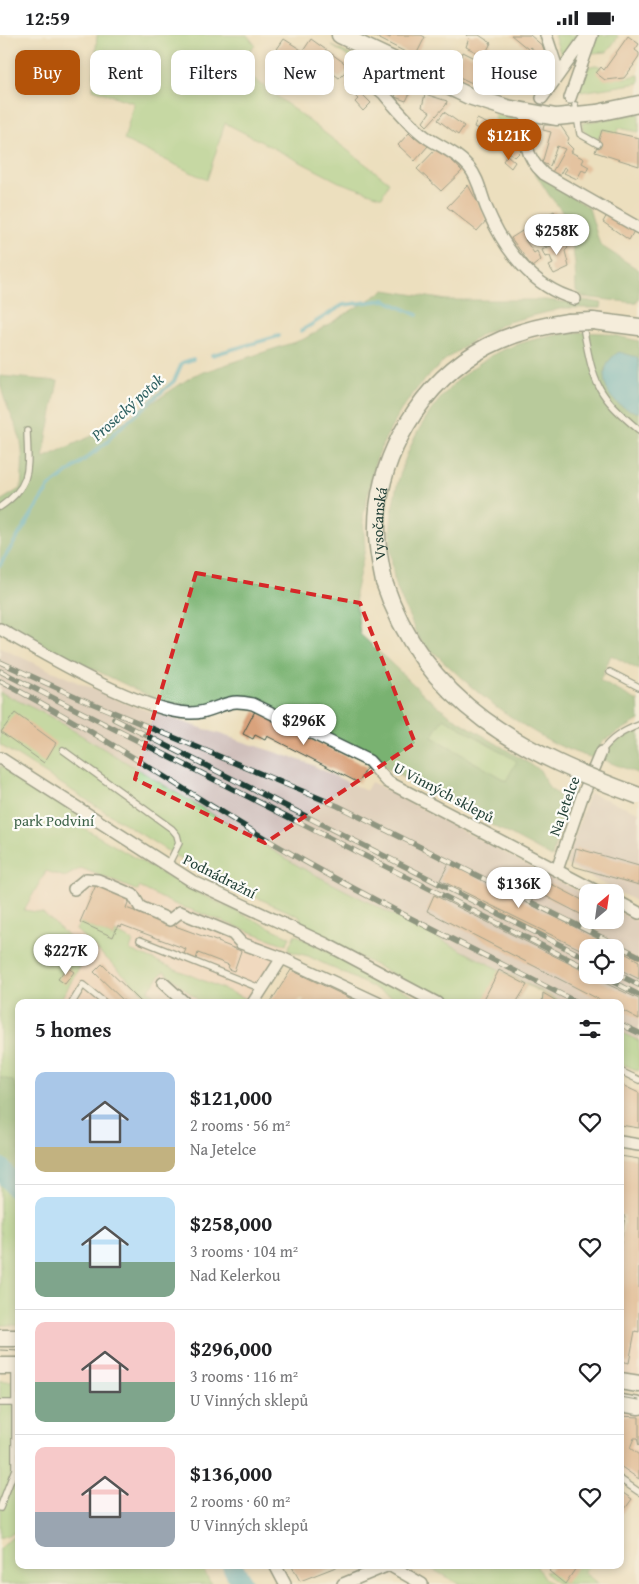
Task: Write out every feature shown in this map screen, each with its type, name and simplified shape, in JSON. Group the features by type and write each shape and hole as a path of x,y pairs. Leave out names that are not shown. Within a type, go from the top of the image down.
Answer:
{"main road":[{"path":"340,35 371,50"},
{"path":"463,93 489,103 556,117 574,106 639,93"},
{"path":"574,106 639,104"},
{"name":"Vysočanská","path":"639,327 588,327 568,322 541,326 488,346 444,377 412,415 390,461 378,508 377,533 384,582 393,608 431,671 457,697 488,723 539,755 639,796"},
{"path":"0,1338 15,1338"},
{"path":"624,1382 639,1384"},
{"path":"624,1404 639,1406"}],"street":[{"path":"546,35 559,74"},
{"path":"542,98 587,35"},
{"path":"574,106 592,35"},
{"path":"385,95 428,139 446,148 468,167 499,232 526,270 546,287 575,299"},
{"path":"526,111 528,153 532,163 544,174 639,228"},
{"name":"U Vinných sklepů","path":"0,629 126,695 165,709 188,713 207,712 236,702 253,704 369,761 388,782 583,884"},
{"name":"Na Jetelce","path":"557,870 582,797 601,752"},
{"name":"Podnádražní","path":"0,757 192,881 326,944 429,999"},
{"path":"74,889 86,879 98,880 133,895 140,907 170,920 180,912 233,933 241,943 282,957 370,999"},
{"path":"624,905 639,913"},
{"path":"256,999 282,957"},
{"path":"163,983 181,999"},
{"path":"624,1143 639,1145"},
{"path":"277,1569 285,1584"},
{"path":"343,1584 379,1569"},
{"path":"396,1569 422,1584"}],"lane":[{"path":"574,106 580,134 598,144"},
{"path":"588,327 593,376 598,387 608,403 639,430"},
{"path":"0,507 23,487 28,462 27,431"},
{"path":"610,672 639,687"},
{"path":"601,752 609,741 626,730 639,725"},
{"path":"63,750 172,829 180,843 168,865"},
{"path":"140,940 262,989"},
{"path":"74,999 83,985 100,999"},
{"path":"624,1073 639,1080"},
{"path":"11,1366 15,1396"},
{"path":"0,1403 15,1403"},
{"path":"0,1508 15,1469"},
{"path":"624,1482 639,1492"}],"highlighted area":[{"path":"196,573 360,603 415,743 265,843 135,779"}],"shaded area":[{"path":"0,648 122,702 308,763 366,791 371,782 579,892 579,929 624,929 624,915 638,922 639,1041 624,1033 624,999 557,999 300,867 49,716 0,692"},
{"path":"589,793 639,812 639,903 624,895 624,884 603,884 566,864"},
{"path":"81,868 137,891 139,887 169,900 177,907 189,909 286,945 246,999 61,999 88,954 24,910 46,871 65,876"},
{"path":"624,1330 639,1332 639,1379 624,1376"},
{"path":"624,1410 639,1412 639,1484 624,1473"}],"green space":[{"path":"97,35 247,35 255,45 251,50 171,50 171,95 255,95 255,80 265,87 265,95 275,95 389,182 382,197 339,182 225,123 207,180 124,140 134,103 111,95 161,95 161,50 96,50"},
{"path":"554,35 579,35 562,58"},
{"path":"597,35 617,35 618,37 607,52 592,53 591,49"},
{"path":"597,65 601,67 597,73 624,78 639,75 639,83 581,92 578,89 583,73 588,67"},
{"path":"639,113 639,132 619,128 617,134 602,130 598,139 591,137 583,130 582,123"},
{"path":"495,114 518,120 522,128 522,140 506,130 504,122 495,120"},
{"path":"532,168 589,208 600,245 639,270 639,297 636,303 583,297 576,291 575,263 568,219 549,195"},
{"path":"385,290 447,300 545,300 565,302 583,300 602,303 601,308 564,308 508,322 483,334 445,360 419,386 401,410 385,439 375,463 363,516 365,549 355,594 360,634 427,697 454,718 540,770 549,788 568,802 552,857 290,717 243,696 204,708 164,703 22,635 0,621 0,501 21,488 22,451 20,438 2,392 0,376 58,381 43,458 125,421 194,375 304,339","holes":["444,718 517,761 506,781 432,737"]},
{"path":"580,332 604,333 639,341 639,362 637,357 605,368 605,376 609,390 614,397 626,407 639,413 639,670 611,655 600,681 638,701 639,720 603,741 594,758 558,745 511,717 476,691 423,643 416,632 396,586 391,548 392,514 398,480 410,448 426,417 448,390 473,368 503,350 541,338"},
{"path":"0,692 49,716 300,867 556,999 542,999 543,993 527,985 518,999 440,999 298,925 301,917 207,876 0,745"},
{"path":"444,718 518,761 506,781 432,737"},
{"path":"639,729 639,774 601,759 609,745"},
{"name":"park Podviní","path":"0,765 79,815 75,823 184,886 290,937 286,945 177,905 139,887 138,891 81,868 65,877 46,871 24,910 43,913 88,954 61,999 15,999 15,1325 0,1325"},
{"path":"80,922 113,937 115,932 133,941 130,950 245,998 197,999 164,971 148,990 158,999 150,999 76,930"},
{"path":"295,934 421,999 397,999 308,956 289,951 288,949"},
{"path":"624,1034 639,1041 639,1071 624,1065"},
{"path":"0,1077 13,1081 15,1085 15,1178 0,1160"},
{"path":"0,1381 15,1381 15,1532 0,1538"},
{"path":"15,1536 15,1569 203,1569 211,1584 0,1584 0,1549"},
{"path":"432,1569 538,1569 542,1576 552,1584 459,1584"},
{"path":"559,1569 586,1569 584,1573 599,1584 558,1584 544,1572"}],"water":[{"path":"619,352 637,357 639,362 639,413 620,405 614,400 606,386 605,371 612,357"}],"building":[{"path":"372,35 384,35 390,38 391,35 421,35 425,37 418,50 401,50"},
{"path":"466,35 479,35 491,43 487,50 473,50 466,47 469,38"},
{"path":"511,35 530,35 545,50 534,50 530,47 528,49"},
{"path":"628,36 639,44 635,50 639,53 639,56 624,78 605,80 596,73 601,67 604,70"},
{"path":"284,39 301,50 279,50 277,49"},
{"path":"311,39 326,50 304,50"},
{"path":"463,52 473,57 473,83 463,79"},
{"path":"334,56 344,63 344,73 339,78 334,74"},
{"path":"354,95 363,95 371,103 363,111 355,102 358,99"},
{"path":"396,95 409,95 406,101 395,97"},
{"path":"425,95 447,101 446,105 427,126 423,122 430,112 422,107"},
{"path":"444,112 464,126 458,135 438,120"},
{"path":"477,119 502,130 501,132 511,142 516,137 520,141 518,148 521,151 515,157 508,151 506,152 503,149 505,148 496,139 494,142 485,138 487,133 474,127"},
{"path":"544,125 560,125 569,138 567,143 573,149 571,152 584,159 582,163 589,167 586,172 582,170 577,179 564,173 567,169 564,167 558,178 551,174 565,149 557,146 550,166 542,163 551,132 543,130"},
{"path":"602,130 639,138 639,166 595,152"},
{"path":"409,133 415,139 418,136 428,146 415,161 398,145"},
{"path":"437,148 447,155 462,171 441,191 417,169"},
{"path":"507,155 515,162 511,168 503,161"},
{"path":"468,185 487,220 477,231 447,207"},
{"path":"554,211 563,222 552,228 555,233 565,231 566,237 545,247 541,234 536,230 532,233 525,240 534,253 537,251 541,260 532,267 511,238"},
{"path":"607,215 634,231 629,240 603,222"},
{"path":"562,240 568,248 565,251 569,267 554,274 549,266 553,264 550,256 545,257 542,250"},
{"path":"255,711 367,767 359,783 267,736 265,740 255,735 253,739 243,734"},
{"path":"15,713 56,743 44,763 1,732"},
{"path":"576,848 639,866 639,885 572,865"},
{"path":"449,863 598,939 579,939 579,949 440,880"},
{"path":"534,875 579,898 579,913 528,887"},
{"path":"96,885 129,900 126,908 216,941 219,940 218,942 241,951 234,971 228,969 229,965 198,953 196,959 184,954 186,949 122,925 121,927 118,925 113,937 80,922"},
{"path":"434,895 579,968 579,984 607,984 639,999 639,1019 624,1011 624,999 598,999 427,911"},
{"path":"624,953 639,961 639,979 624,972"},
{"path":"102,964 138,999 122,999 94,972"},
{"path":"67,967 74,972 65,984 58,979"},
{"path":"291,970 352,999 301,999 273,999"},
{"path":"499,970 527,985 518,999 484,999"},
{"path":"543,993 553,999 542,999"},
{"path":"624,1086 639,1093 639,1128 624,1126"},
{"path":"624,1157 639,1159 639,1332 635,1331 629,1363 624,1362"},
{"path":"624,1416 639,1417 639,1446 637,1438 634,1438 630,1448 639,1455 639,1479 624,1469"},
{"path":"624,1494 632,1499 624,1510"},
{"path":"293,1569 331,1569 300,1581"},
{"path":"551,1569 575,1569 565,1584 549,1571"}],"waterway":[{"name":"Prosecký potok","path":"301,331 343,305 385,300 417,315"},
{"name":"Prosecký potok","path":"212,355 279,336"},
{"name":"Prosecký potok","path":"0,565 49,487 107,442 114,433 174,381 182,363 193,359"},
{"path":"0,1168 15,1187"},
{"path":"234,1569 242,1584"}],"tram line":[{"path":"0,1350 15,1351"},
{"path":"624,1398 639,1400"}],"railway":[{"path":"0,662 77,697 338,806 639,956"},
{"path":"0,671 579,964"},
{"path":"0,681 72,721 319,870 570,999"},
{"path":"114,719 579,954"},
{"path":"624,978 639,985"},
{"path":"618,984 639,995"},
{"path":"624,1026 639,1033"}]}
